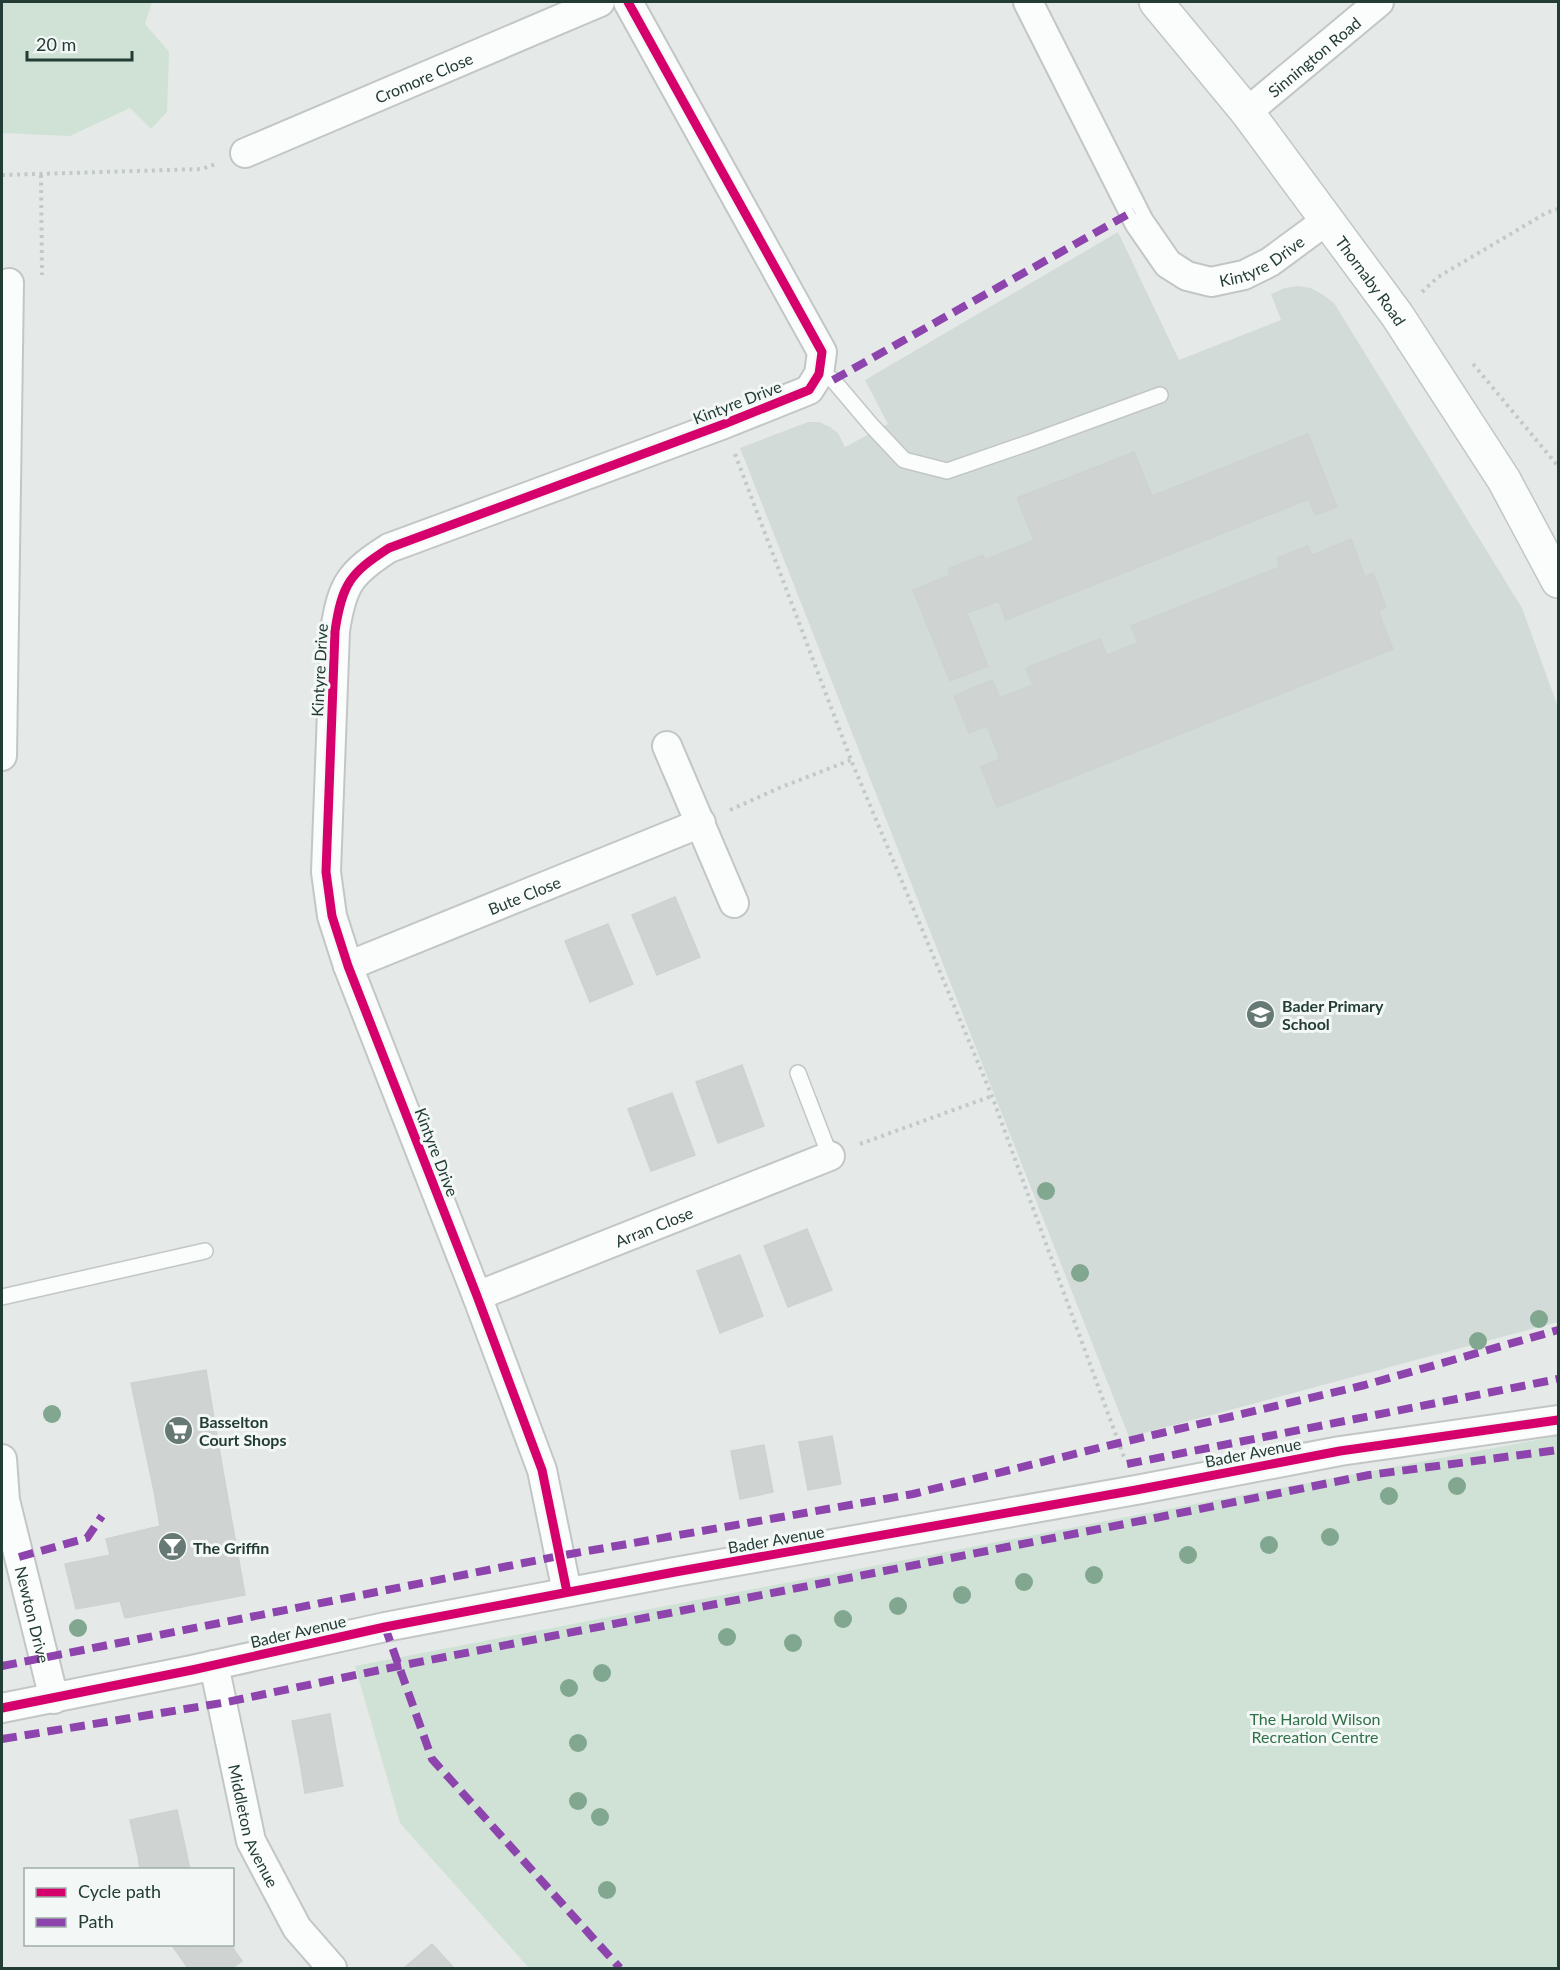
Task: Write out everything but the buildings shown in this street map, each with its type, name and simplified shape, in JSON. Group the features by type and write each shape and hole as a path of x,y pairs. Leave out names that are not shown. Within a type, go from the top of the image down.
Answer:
{"street":[{"name":"Cromore Close","path":"245,153 600,2"},
{"path":"628,2 822,352 819,374"},
{"name":"Kintyre Drive","path":"1028,2 1139,222 1168,264 1186,276 1211,282 1244,275 1270,262 1327,220"},
{"name":"Thornaby Road","path":"1156,2 1247,112 1397,315 1504,480 1558,581"},
{"name":"Sinnington Road","path":"1247,112 1379,2"},
{"path":"2,756 4,467 9,283"},
{"name":"Kintyre Drive","path":"567,1592 542,1470 477,1296 348,966 332,916 326,872 335,631 339,604 348,582 363,565 389,548 724,424 809,390 819,374"},
{"path":"666,746 734,903"},
{"name":"Bute Close","path":"348,966 701,823"},
{"name":"Arran Close","path":"477,1296 830,1156"},
{"name":"Bader Avenue","path":"2,1708 54,1699 385,1627 567,1592 1340,1451 1558,1420"},
{"name":"Newton Drive","path":"2,1459 5,1500 54,1699"},
{"name":"Middleton Avenue","path":"214,1665 252,1841 297,1928 332,1968"}],"lane":[{"path":"819,374 833,380 904,460 947,471 1160,395"},
{"path":"798,1074 830,1156"},
{"path":"2,1297 205,1251"}],"path":[{"path":"2,175 202,169 245,153"},
{"path":"9,283 42,284 41,175"},
{"path":"1397,315 1438,277 1546,213 1558,209"},
{"path":"1470,360 1558,466"},
{"path":"724,424 851,760 992,1096 1136,1490"},
{"path":"701,823 779,788 851,760"},
{"path":"830,1156 992,1096"}],"shaded area":[{"name":"Bader Primary School","path":"1118,232 1179,360 1281,320 1271,294 1285,288 1299,286 1311,288 1334,303 1522,608 1558,707 1558,1322 1129,1437 740,448 808,422 819,422 830,427 838,433 845,447 888,424 865,380"}],"green space":[{"path":"2,2 152,2 145,24 169,52 167,112 151,129 130,108 70,136 2,133"},
{"name":"The Harold Wilson Recreation Centre","path":"1558,1436 1558,1968 529,1968 400,1823 355,1666 1163,1510"}],"marked path":[{"path":"833,380 1134,211"},
{"path":"2,1666 559,1556 913,1494 1365,1385 1558,1330"},
{"path":"1127,1464 1558,1379"},
{"path":"2,1739 222,1703 1369,1475 1558,1450"},
{"path":"19,1557 87,1538 102,1516"},
{"path":"385,1627 432,1759 620,1968"}],"cycle path":[{"path":"567,1592 542,1470 477,1296 348,966 332,916 326,872 335,631 341,602 350,581 365,565 389,548 724,424 809,390 819,374 822,352 628,2"},
{"path":"2,1708 192,1670 385,1627 675,1572 1136,1490 1340,1451 1558,1420"}],"place":[{"name":"Bader Primary School","path":"1261,1014"},
{"name":"Basselton Court Shops","path":"178,1430"},
{"name":"The Griffin","path":"172,1547"}]}
